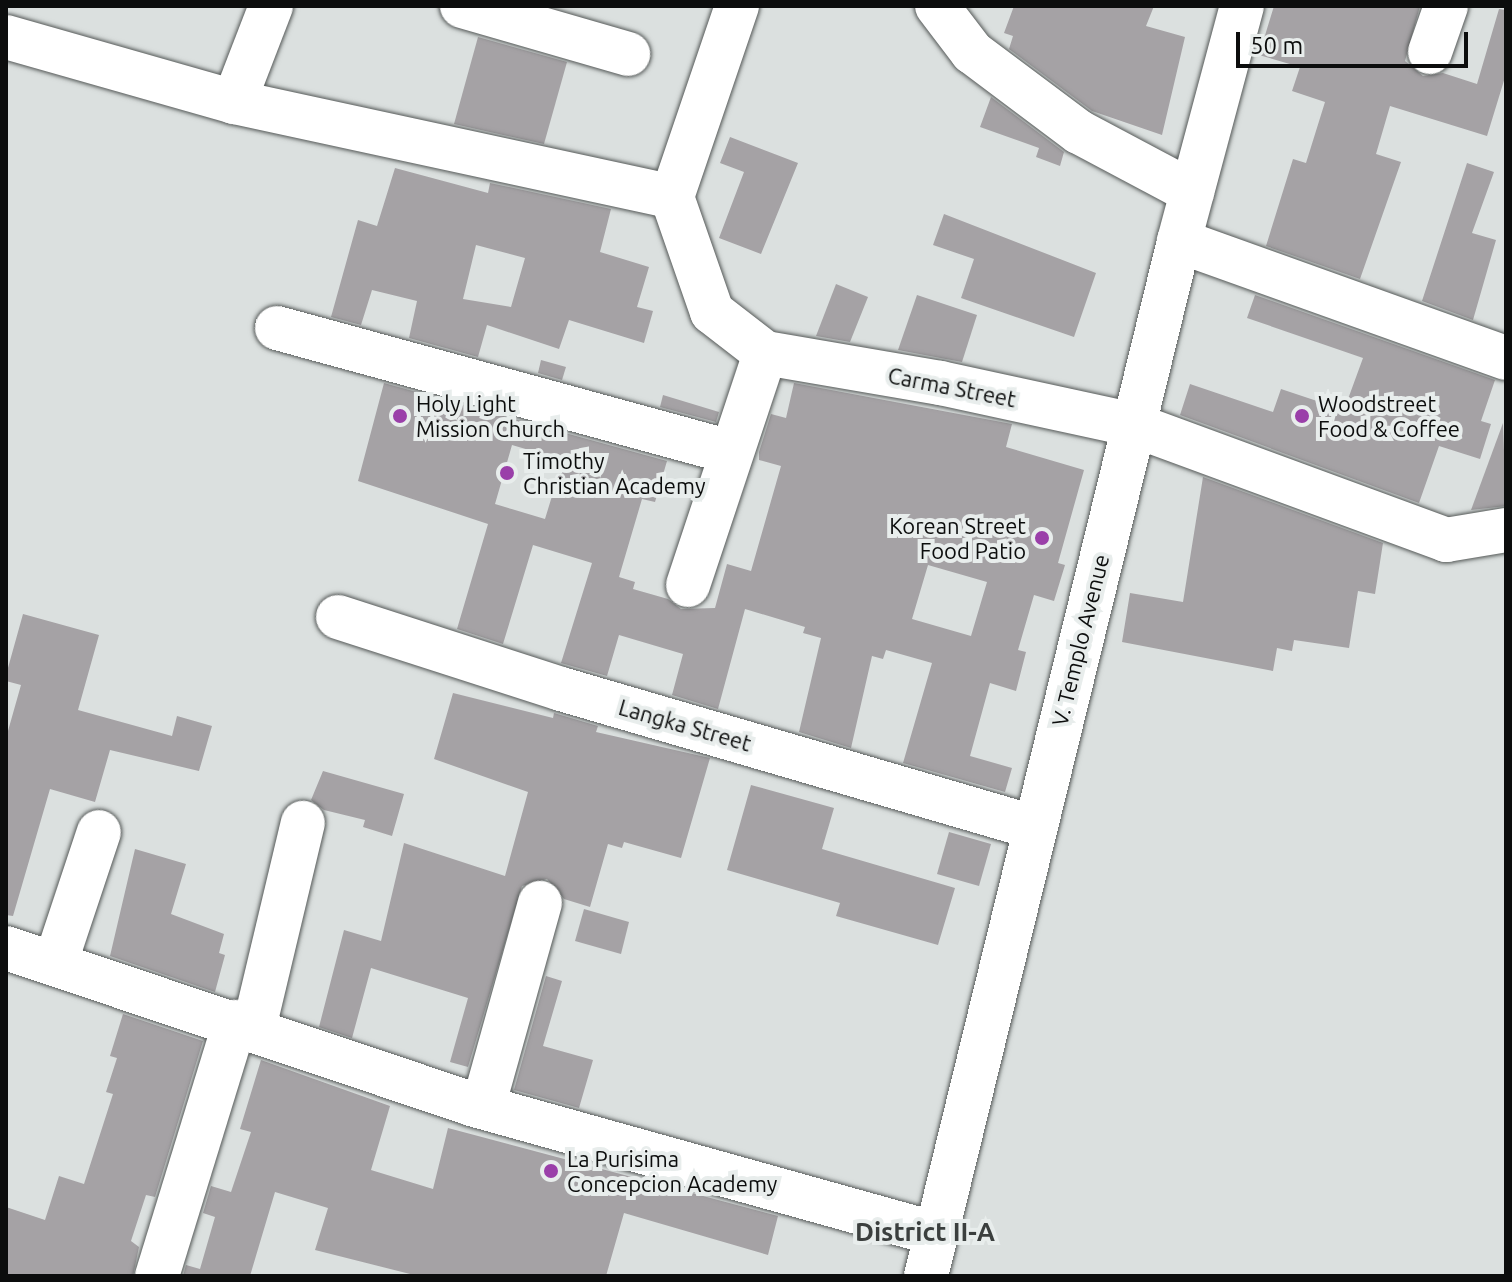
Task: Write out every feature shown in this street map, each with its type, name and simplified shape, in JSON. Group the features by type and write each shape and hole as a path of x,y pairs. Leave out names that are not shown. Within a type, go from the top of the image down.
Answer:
{"street":[{"path":"234,102 271,6"},
{"path":"462,6 628,54"},
{"path":"6,37 234,102 672,197 737,6"},
{"path":"937,6 972,52 1079,132 1192,192"},
{"name":"V. Templo Avenue","path":"926,1276 1179,241 1242,6"},
{"path":"1430,52 1446,6"},
{"name":"Carma Street","path":"672,197 712,312 765,353 940,383 1134,425 1419,533 1446,540 1506,530"},
{"path":"1179,241 1506,358"},
{"path":"277,328 730,452"},
{"path":"688,585 765,353"},
{"name":"Langka Street","path":"338,617 561,689 1034,827"},
{"path":"157,1276 244,1025 303,823"},
{"path":"55,964 99,832"},
{"path":"483,1107 540,903"},
{"path":"6,948 483,1107 936,1234"}],"building":[{"path":"1014,6 1154,6 1146,26 1185,37 1162,135 1092,111 1009,49 1013,36 1004,33"},
{"path":"1274,6 1420,6 1405,61 1423,76 1443,73 1477,84 1499,9 1506,10 1506,74 1487,136 1390,106 1376,154 1401,162 1360,279 1266,246 1293,159 1306,163 1325,102 1292,91 1300,67 1259,55"},
{"path":"478,37 567,62 544,144 454,124"},
{"path":"991,97 1064,152 1060,166 1036,157 1039,148 980,127"},
{"path":"730,137 798,163 761,254 719,238 744,172 720,163"},
{"path":"1467,163 1494,172 1472,233 1496,240 1473,320 1422,301"},
{"path":"395,168 488,193 490,183 611,209 600,252 649,267 637,307 653,311 644,343 569,320 559,349 487,325 478,357 409,338 417,301 372,290 361,325 331,317 358,220 377,226","holes":["476,245 525,258 511,307 463,299"]},
{"path":"944,214 1096,273 1074,337 961,298 974,259 933,245"},
{"path":"836,284 868,297 850,342 816,336"},
{"path":"917,295 977,315 962,362 898,350"},
{"path":"1255,295 1495,380 1481,421 1491,424 1480,459 1439,446 1419,503 1180,415 1190,384 1273,412 1281,389 1344,410 1363,358 1247,318"},
{"path":"541,360 566,367 562,380 538,373"},
{"path":"384,383 667,461 655,502 642,499 619,577 635,582 633,589 668,599 681,609 715,608 727,564 751,571 781,466 759,460 759,452 771,414 786,418 794,383 1012,424 1006,447 1084,470 1058,563 1065,565 1054,601 1034,595 1018,650 1026,652 1016,691 990,683 970,756 1012,768 1005,792 903,763 932,663 886,650 883,659 872,656 851,748 799,732 821,638 803,633 805,627 745,609 718,709 672,695 683,654 619,635 607,676 561,663 592,563 533,545 503,644 457,629 488,524 358,481","holes":["512,445 563,460 545,519 495,504","928,565 987,582 971,636 912,619"]},
{"path":"663,395 719,412 716,422 660,407"},
{"path":"1503,423 1506,506 1471,510"},
{"path":"1203,477 1383,543 1375,594 1358,591 1349,648 1294,640 1292,651 1277,648 1273,671 1122,642 1130,593 1183,602"},
{"path":"23,614 99,635 78,710 172,736 177,716 212,726 199,771 110,750 95,802 50,789 13,916 6,915 6,738 21,685 6,681 6,675"},
{"path":"453,693 553,718 554,713 598,726 596,732 710,758 681,858 624,842 622,848 608,844 590,907 564,899 547,879 522,886 468,1067 450,1062 468,998 371,968 352,1038 319,1027 344,930 381,941 404,843 505,876 528,792 434,759"},
{"path":"323,771 404,794 392,836 363,827 365,820 324,810 311,800"},
{"path":"751,785 834,808 822,849 955,888 938,945 836,916 840,903 727,870"},
{"path":"949,832 991,844 979,886 937,874"},
{"path":"135,849 186,864 171,914 224,934 219,953 225,955 215,992 110,956"},
{"path":"584,909 629,922 621,954 575,941"},
{"path":"546,976 562,981 543,1046 593,1060 579,1108 514,1090"},
{"path":"123,1014 203,1041 155,1197 146,1195 131,1241 139,1247 133,1276 6,1276 6,1207 45,1220 59,1176 84,1184 113,1094 106,1092 117,1058 110,1056"},
{"path":"261,1060 390,1106 371,1170 433,1189 448,1128 778,1216 768,1255 624,1213 606,1276 418,1276 315,1250 328,1208 275,1192 250,1276 183,1276 186,1265 200,1269 215,1217 203,1213 211,1186 231,1192 251,1132 240,1129"}],"place":[{"name":"Holy Light Mission Church","path":"400,416"},
{"name":"Woodstreet Food & Coffee","path":"1302,416"},
{"name":"Timothy Christian Academy","path":"507,473"},
{"name":"Korean Street Food Patio","path":"1042,538"},
{"name":"La Purisima Concepcion Academy","path":"551,1171"}],"district":[{"name":"District II-A","path":"925,1232"}]}
